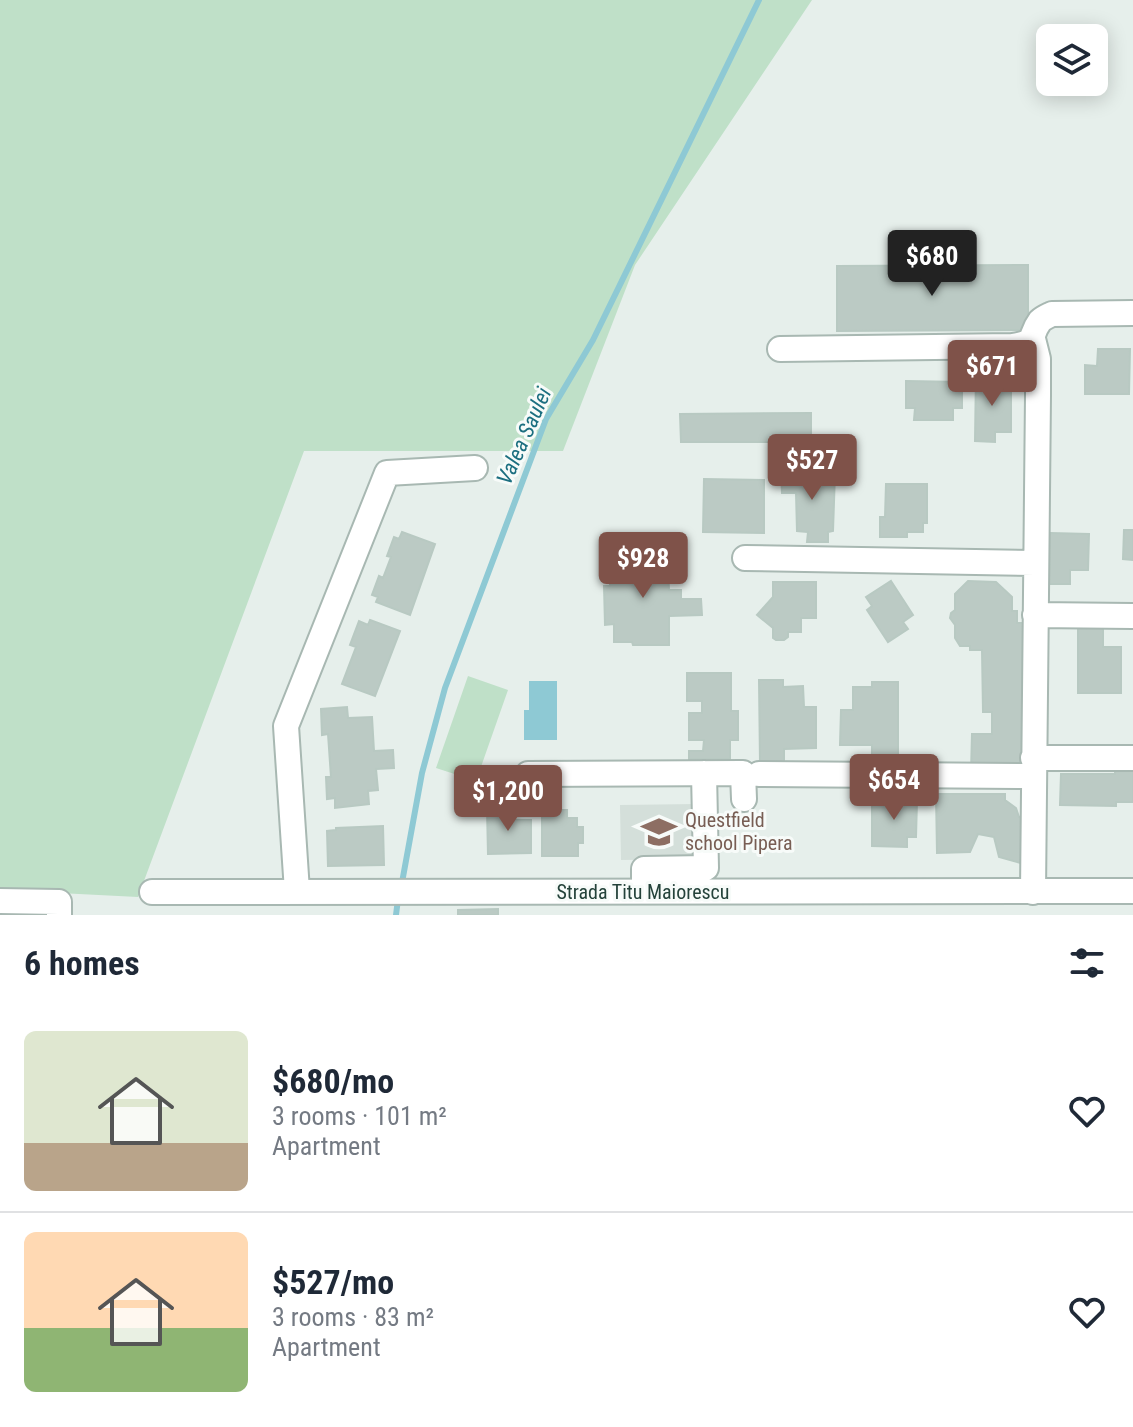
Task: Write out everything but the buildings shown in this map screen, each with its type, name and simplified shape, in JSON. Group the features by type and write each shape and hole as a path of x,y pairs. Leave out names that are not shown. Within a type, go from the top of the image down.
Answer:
{"street":[{"path":"780,349 1022,345 1033,339 1041,321 1052,314 1133,313"},
{"path":"1033,339 1038,359 1033,892"},
{"path":"297,891 286,726 387,473 475,468"},
{"path":"745,558 1035,563"},
{"path":"1035,615 1133,616"},
{"path":"759,774 1033,767 1133,758"},
{"path":"644,891 644,869 706,868 704,773"},
{"path":"528,774 743,773 744,799"},
{"name":"Strada Titu Maiorescu","path":"152,892 297,891 572,903 644,891 1133,891"},
{"path":"0,901 59,902 59,915"}],"shaded area":[{"name":"Questfield school Pipera","path":"696,804 697,859 621,860 620,805"}],"green space":[{"path":"0,0 812,0 635,265 563,451 304,451 138,897 0,890"},
{"path":"468,676 508,690 476,781 436,768"}],"water":[{"path":"529,681 557,681 557,740 524,740 524,710 529,710"}],"waterway":[{"name":"Valea Saulei","path":"401,888 422,773 445,688 546,419 593,340 759,0"},
{"name":"Valea Saulei","path":"396,915 398,899"}],"place":[{"name":"Questfield school Pipera","path":"659,832"}]}
